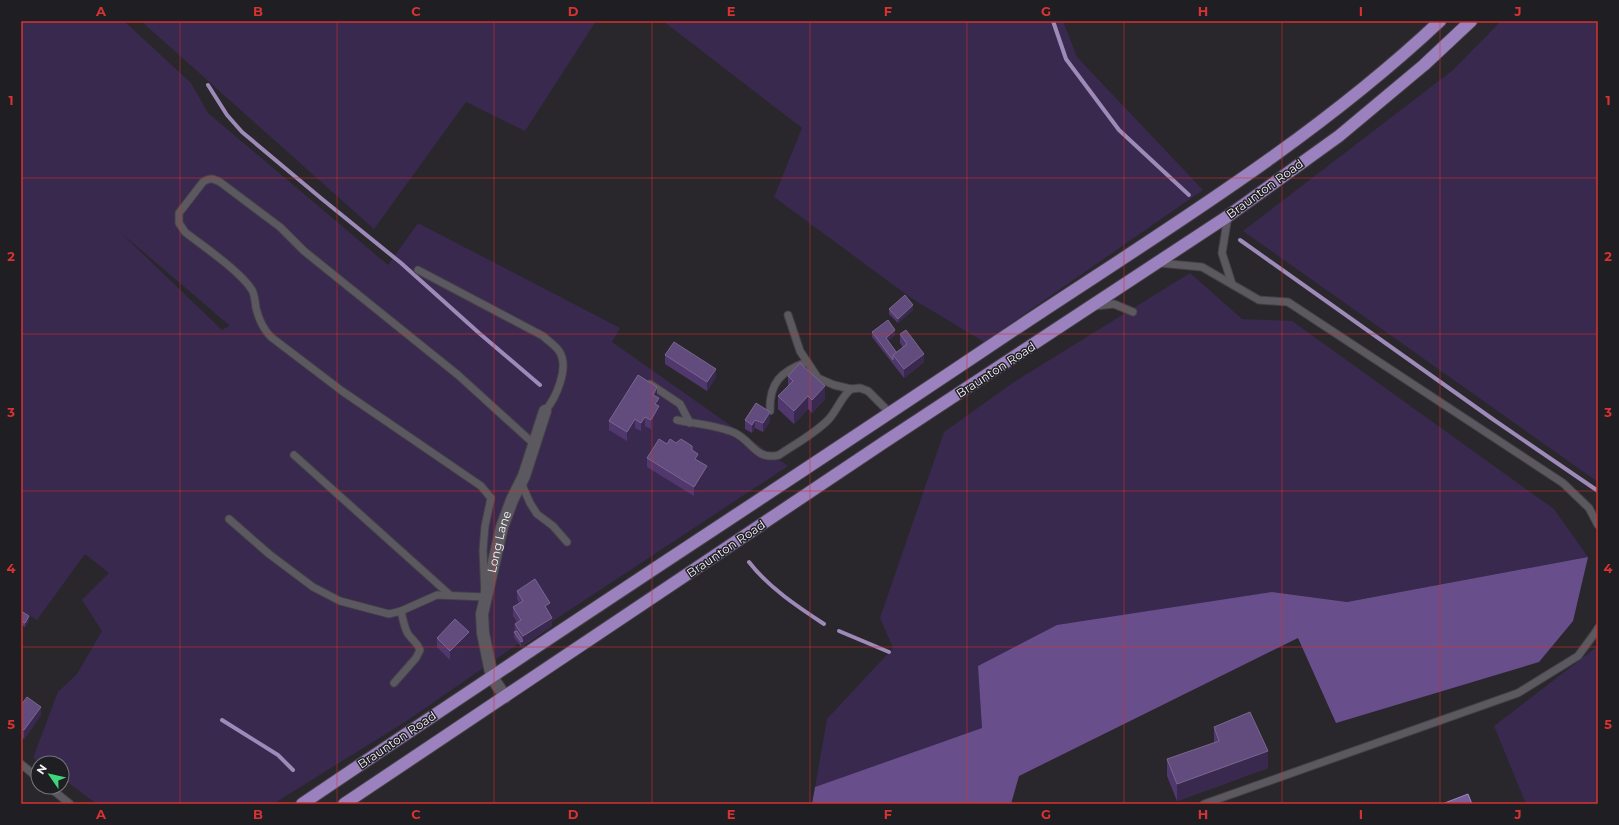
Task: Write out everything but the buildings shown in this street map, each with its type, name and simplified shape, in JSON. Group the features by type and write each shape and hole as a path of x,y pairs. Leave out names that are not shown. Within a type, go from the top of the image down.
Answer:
{"main road":[{"name":"Braunton Road","path":"302,804 492,676 891,414 1235,184 1327,118 1409,50 1440,21"},
{"name":"Braunton Road","path":"344,804 1090,306 1228,216 1340,136 1424,65 1471,21"}],"street":[{"name":"Long Lane","path":"492,676 483,632 482,614 485,597 502,527 512,500 520,485 545,411"},
{"path":"492,676 505,697"}],"lane":[{"path":"229,519 269,554 313,587 340,601 389,614 401,611 437,595 485,597 484,542 485,526 491,498 481,486 342,391 262,328 252,291 237,274 181,227 178,218 179,212 203,182 208,179 214,179 220,182 280,227 304,251 458,375 534,444"},
{"path":"1228,216 1222,253 1232,284"},
{"path":"1159,262 1202,267 1259,300 1288,302 1563,483 1589,508 1598,524"},
{"path":"418,270 543,336 559,351 564,370 556,394 551,404 545,411"},
{"path":"1090,306 1114,304 1133,312"},
{"path":"788,315 800,352 818,378 834,385 851,389 860,388 868,390 891,414"},
{"path":"770,411 774,387 783,373 792,367 807,362"},
{"path":"644,381 680,404 690,423"},
{"path":"678,420 724,429 736,433 746,440 760,454 771,457 778,455 824,423 836,410 844,394 851,389"},
{"path":"294,455 450,595"},
{"path":"520,485 523,487 537,514 553,526 567,542"},
{"path":"394,683 416,658 420,650 417,642 409,635 404,624 401,611"},
{"path":"1204,804 1518,693 1578,656 1596,633 1598,628"},
{"path":"21,764 30,771"},
{"path":"59,795 70,804"}],"shaded area":[{"path":"21,21 124,21 191,83 208,113 388,265 418,223 620,328 612,342 788,466 512,648 405,722 273,804 97,804 70,784 70,755 34,755 59,689 59,691 77,674 102,631 82,600 109,573 85,554 37,620 21,611","holes":["120,232 229,325 222,330"]},
{"path":"141,21 596,21 525,131 466,102 374,229"},
{"path":"663,21 1063,21 1077,57 1203,190 984,342 911,298 774,197 802,128"},
{"path":"1501,21 1598,21 1598,482 1243,231 1453,70"},
{"path":"1190,273 1242,319 1292,321 1554,509 1588,557 1347,602 1272,592 979,670 982,728 815,787 827,719 893,648 880,618 944,432 1014,382"},
{"path":"1588,557 1573,621 1539,662 1336,723 1298,638 1019,776 1011,804 812,804 815,787 982,728 978,666 1057,625 1272,592 1347,602"},
{"path":"1598,646 1598,804 1526,804 1494,726"},
{"path":"1468,794 1472,804 1442,804"}],"waterway":[{"path":"1053,21 1066,59 1119,130 1189,195"},
{"path":"208,85 227,115 242,132 401,263 540,385"},
{"path":"1240,240 1494,420 1598,491"},
{"path":"749,562 774,588 794,604 824,624"},
{"path":"839,631 889,652"},
{"path":"222,720 278,755 293,770"}]}
